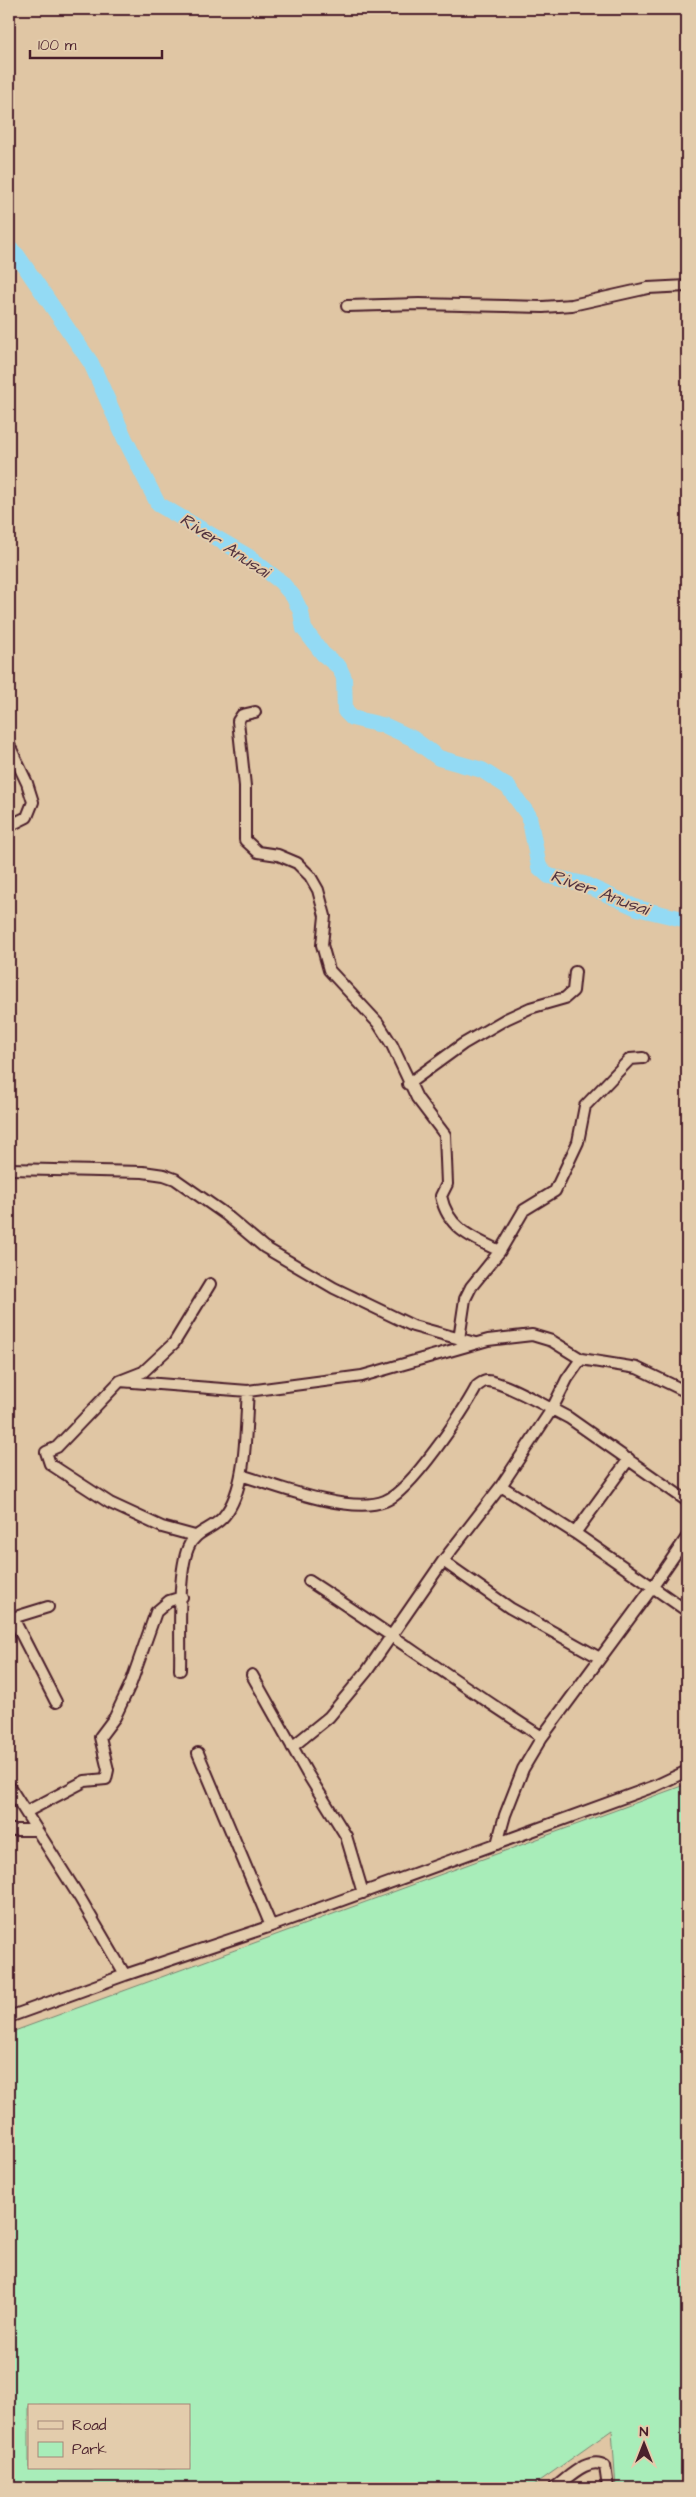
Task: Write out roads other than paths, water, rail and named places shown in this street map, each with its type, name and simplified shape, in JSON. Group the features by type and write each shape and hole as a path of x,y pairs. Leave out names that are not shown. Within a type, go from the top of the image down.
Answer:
{"street":[{"path":"347,306 419,304 543,307 572,304 648,288 687,286"},
{"path":"256,712 242,715 238,721 244,778 245,840 258,852 290,858 310,876 323,904 322,945 329,970 378,1023 392,1046 408,1084 426,1112 445,1134 447,1184 441,1196 447,1216 468,1236 500,1251"},
{"path":"9,744 27,783 33,802 27,817 9,826"},
{"path":"408,1084 458,1048 506,1019 530,1008 565,998 573,991 575,972"},
{"path":"459,1339 467,1294 500,1251 524,1210 555,1191 578,1142 585,1106 630,1059 643,1058"},
{"path":"9,1169 143,1172 164,1175 175,1179 226,1214 264,1246 291,1264 334,1288 413,1326 476,1343"},
{"path":"195,1536 155,1524 110,1503 50,1464 46,1452 57,1447 120,1381 143,1372 174,1343 210,1284"},
{"path":"120,1381 248,1391 362,1376 476,1343 532,1336 552,1341 581,1359 637,1368 687,1392"},
{"path":"292,1747 329,1717 393,1636 443,1561 501,1486 552,1409 567,1379 581,1359"},
{"path":"241,1475 333,1502 372,1504 385,1501 413,1477 477,1386 489,1381 513,1389 569,1418 687,1501"},
{"path":"180,1670 183,1564 195,1536 224,1517 234,1497 241,1475 248,1391"},
{"path":"574,1533 629,1459"},
{"path":"501,1486 574,1533 687,1611"},
{"path":"497,1844 504,1816 523,1769 542,1737 652,1588 687,1537"},
{"path":"443,1561 510,1608 600,1658"},
{"path":"310,1581 393,1636 466,1689 542,1737"},
{"path":"26,1812 85,1781 106,1779 108,1770 100,1737 115,1717 131,1683 156,1612 169,1601 182,1597"},
{"path":"48,1607 11,1618 56,1702"},
{"path":"252,1675 292,1747 346,1836 363,1893"},
{"path":"198,1754 271,1926"},
{"path":"9,2017 363,1893 655,1786 687,1771"},
{"path":"9,1786 80,1898 125,1975"},
{"path":"9,1830 37,1830"},
{"path":"554,2488 591,2462 600,2462 605,2466 608,2488"}],"waterway":[{"name":"River Anusai","path":"9,248 17,255 91,363 125,439 158,504 249,557 281,582 293,596 301,612 304,629 323,654 339,667 344,678 345,711 352,718 386,726 412,738 439,758 482,770 508,787 529,816 539,867 549,876 584,884 637,908 687,920"}]}
